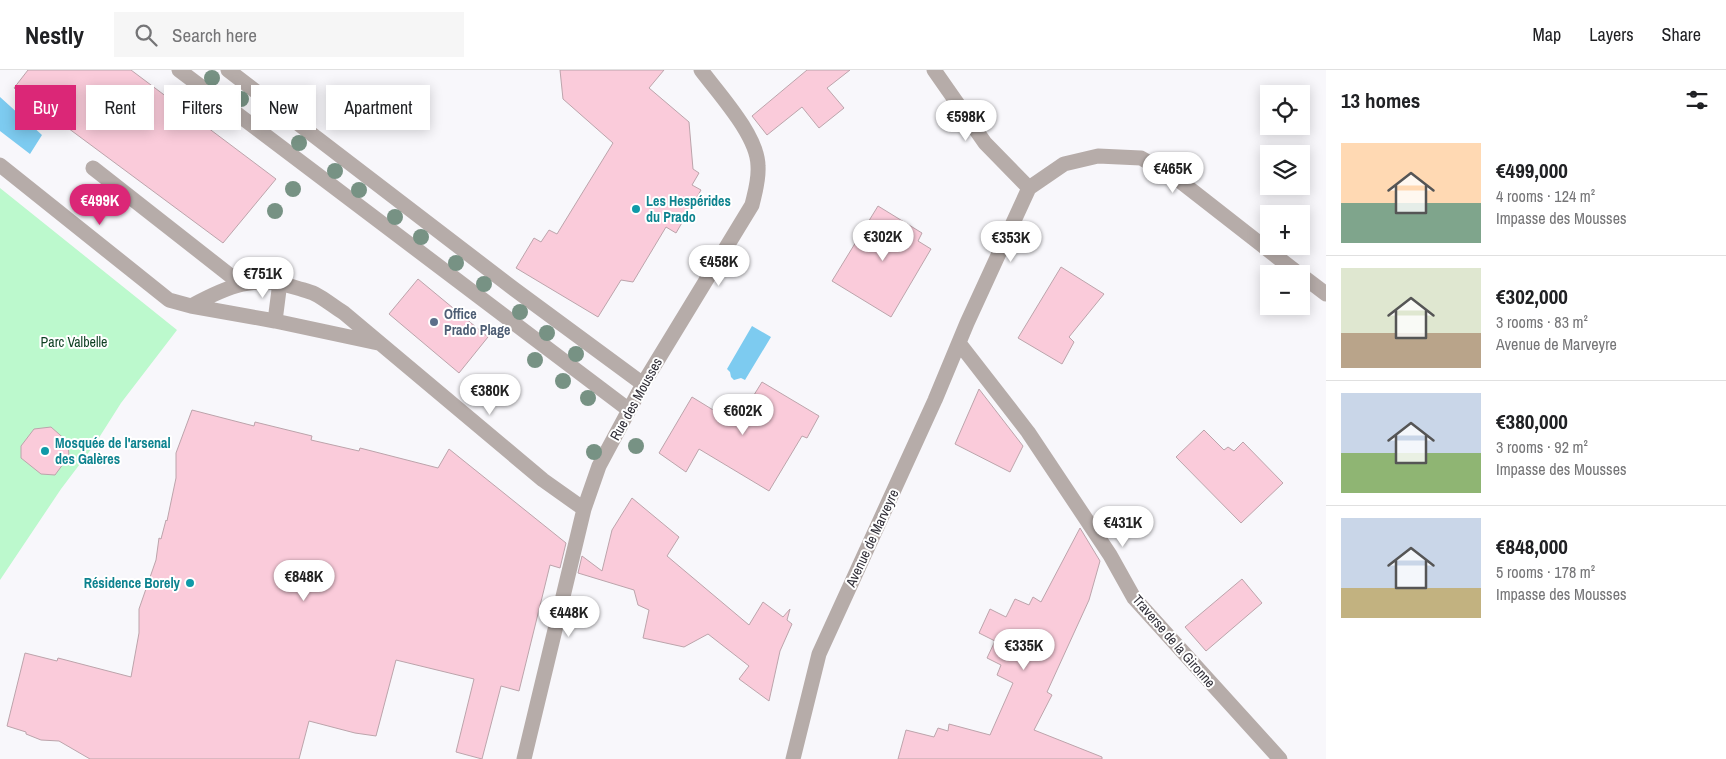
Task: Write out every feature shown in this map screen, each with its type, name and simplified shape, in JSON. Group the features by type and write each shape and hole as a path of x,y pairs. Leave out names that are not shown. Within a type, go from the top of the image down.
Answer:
{"street":[{"path":"179,70 629,410"},
{"path":"228,70 514,289 643,384"},
{"name":"Rue des Mousses","path":"524,759 584,509 599,466 643,384 752,205 757,184 758,164 753,146 742,122 701,70"},
{"path":"934,70 986,143 1030,188 1064,164 1098,156 1141,158 1176,178 1288,265"},
{"path":"0,165 169,300 379,344"},
{"path":"93,168 242,284"},
{"name":"Avenue de Marveyre","path":"793,759 819,654 935,400 967,323 1030,188"},
{"path":"191,306 206,297 258,280 280,282 314,293 344,313 543,480 584,509"},
{"path":"274,321 280,282"},
{"path":"1310,282 1326,294"},
{"name":"Traverse de la Gironne","path":"959,343 1028,432 1110,555 1134,598 1280,759"}],"green space":[{"name":"Parc Valbelle","path":"0,188 177,330 121,403 95,444 61,489 0,580"}],"water":[{"path":"0,97 15,111 15,130 36,130 42,135 30,154 0,131"},
{"path":"752,326 771,337 745,380 741,378 734,380 727,369"}],"building":[{"path":"28,70 131,70 151,85 86,85 86,130 154,130 154,87 164,95 164,130 211,130 276,179 223,243 71,130 76,130 76,85 16,85"},
{"name":"Les Hespérides du Prado","path":"560,70 664,70 649,88 689,122 693,169 699,173 692,185 701,190 676,233 666,227 633,282 621,280 598,317 516,268 534,238 541,242 549,230 557,234 613,143 563,99"},
{"path":"807,70 850,70 827,88 844,108 819,128 802,107 767,135 752,116"},
{"path":"878,206 922,233 918,241 931,249 891,317 832,281"},
{"path":"1061,267 1104,294 1069,337 1074,342 1062,364 1018,338"},
{"name":"Office Prado Plage","path":"418,279 488,337 459,373 389,314"},
{"path":"762,382 819,416 807,438 802,436 769,491 699,449 686,472 659,453 692,397 736,424"},
{"path":"979,389 1023,446 1010,472 955,444"},
{"path":"192,410 254,426 255,422 312,436 311,440 359,451 360,448 438,468 449,449 566,543 560,568 550,565 519,691 501,686 482,759 456,752 474,679 396,660 376,736 355,733 309,721 299,759 90,759 59,741 41,740 26,734 26,732 7,726 25,653 57,661 58,658 131,677 139,633 139,609 156,560 159,538 161,539 167,521 176,478 176,453"},
{"name":"Mosquée de l'arsenal des Galères","path":"51,427 68,442 69,456 55,475 41,474 21,458 21,446 34,429"},
{"path":"1204,430 1224,450 1228,447 1234,451 1243,442 1283,483 1241,523 1176,457"},
{"path":"632,498 679,537 667,556 749,625 763,602 783,617 790,609 787,620 792,624 780,651 769,701 739,679 749,666 708,634 684,647 643,638 649,610 638,605 634,590 578,573 582,556 602,571 612,530"},
{"path":"1080,528 1100,561 1089,600 1047,692 1052,695 1034,730 1102,757 1102,759 898,759 906,730 934,737 938,728 948,731 949,724 990,735 1013,683 997,675 1001,665 987,658 995,641 979,633 990,609 1006,617 1015,599 1029,605 1033,597 1041,602"},
{"path":"1242,579 1262,603 1206,651 1185,627"}],"place":[{"name":"Les Hespérides du Prado","path":"636,209"},
{"name":"Office Prado Plage","path":"434,322"},
{"name":"Mosquée de l'arsenal des Galères","path":"45,451"},
{"name":"Résidence Borely","path":"190,583"}]}
